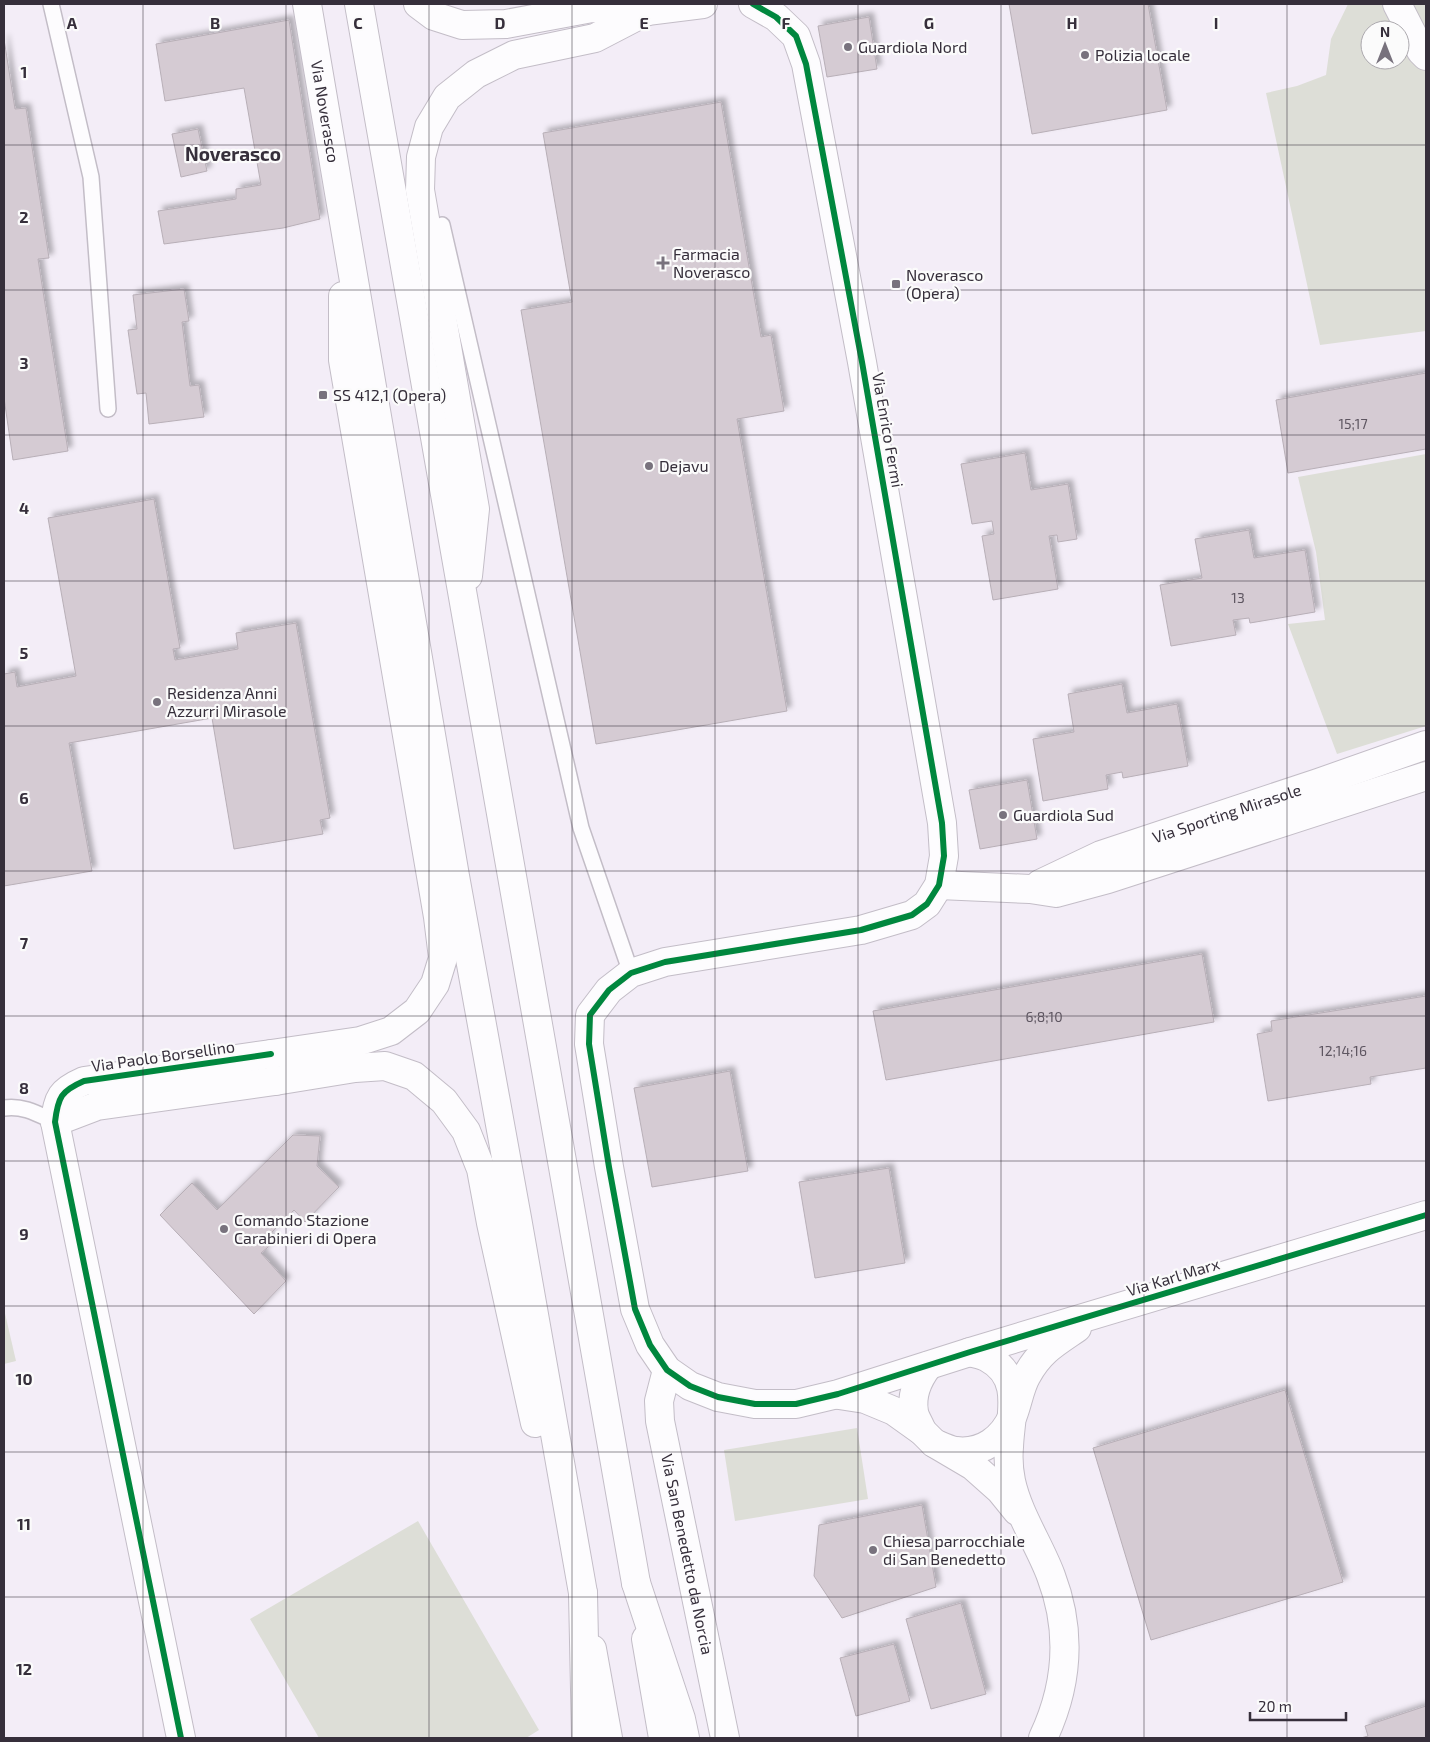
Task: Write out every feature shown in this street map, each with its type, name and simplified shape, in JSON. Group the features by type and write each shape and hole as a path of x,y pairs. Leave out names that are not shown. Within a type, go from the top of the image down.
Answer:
{"main road":[{"name":"Via Noverasco","path":"307,4 343,220"},
{"path":"359,4 663,1738"},
{"path":"418,4 434,16 462,25 506,24 592,8 646,8 703,4"},
{"name":"Via Enrico Fermi","path":"753,4 776,17 796,36 806,64 862,362 942,823 944,856 940,885"},
{"path":"1397,4 1421,51 1426,56"},
{"path":"465,607 475,510 420,190 421,157 429,127 447,97 476,74 514,54 596,38 646,8"},
{"name":"Via Paolo Borsellino","path":"55,1122 57,1103 68,1088 84,1081 360,1041 391,1031 417,1011 435,984 443,958 433,888 343,360 343,220"},
{"path":"343,220 455,876 608,1738"},
{"name":"Via Sporting Mirasole","path":"1030,890 1101,854 1318,784 1426,746"},
{"name":"Via Sporting Mirasole","path":"940,885 1056,893 1108,879 1426,776"},
{"name":"Via Karl Marx","path":"940,885 927,904 912,915 889,923 861,930 665,962 631,973 609,990 590,1016 589,1044 635,1309 650,1346 667,1370 690,1386 718,1397 755,1404 796,1404 838,1394 970,1352 1426,1216"},
{"path":"181,1738 55,1122 97,1106 355,1068 385,1066 414,1076 444,1100 466,1131 480,1169 545,1465 582,1593 586,1738"},
{"path":"928,1366 920,1376 915,1388 914,1411 928,1437 954,1451 973,1451 989,1445 1003,1434 1012,1417 1027,1376 1046,1348 1097,1315"},
{"path":"970,1352 989,1358 1001,1368 1009,1379 1013,1392 1008,1449 1012,1482 1026,1522 1051,1576 1065,1625 1065,1664 1053,1716 1043,1738"},
{"name":"Via San Benedetto da Norcia","path":"667,1370 659,1401 660,1421 725,1738"},
{"path":"838,1394 865,1399 894,1411 928,1437 973,1466 1000,1490 1026,1522"},
{"path":"636,1583 681,1718 685,1738"}],"lane":[{"path":"50,4 91,177 108,409"},
{"path":"442,225 581,828 631,973"},
{"path":"4,1108 26,1109 55,1122"}],"shaded area":[{"path":"1348,4 1426,4 1426,331 1320,345 1266,93 1297,86 1326,75 1331,39"},
{"path":"1426,454 1426,726 1337,754 1288,624 1325,620 1316,552 1298,477"},
{"path":"4,1309 16,1361 4,1364"},
{"path":"857,1428 868,1499 735,1521 724,1450"},
{"path":"418,1521 539,1730 526,1738 319,1738 250,1619"}],"building":[{"path":"1009,4 1148,4 1167,110 1032,134"},
{"name":"Guardiola Nord","path":"869,17 877,69 827,77 818,26"},
{"path":"289,20 320,219 283,228 164,244 158,211 236,199 236,189 261,185 244,88 165,101 156,44"},
{"path":"4,39 15,109 26,108 49,258 38,259 68,451 13,460 4,398"},
{"path":"721,102 761,337 771,335 784,411 737,419 787,711 596,744 521,310 572,302 543,133"},
{"path":"198,129 207,171 181,177 172,134"},
{"path":"184,289 189,321 182,322 190,386 199,385 204,417 149,424 146,393 137,394 128,330 137,329 133,295"},
{"path":"1426,373 1426,449 1288,473 1276,400"},
{"path":"1025,453 1031,490 1068,484 1077,539 1058,542 1057,535 1049,536 1058,589 993,600 982,536 994,534 992,521 972,524 961,464"},
{"name":"Residenza Anni Azzurri Mirasole","path":"154,499 180,648 173,649 175,660 238,649 236,633 296,623 330,818 320,820 323,834 234,849 212,718 69,743 92,871 4,886 4,674 15,672 17,687 76,676 48,518"},
{"path":"1249,530 1254,558 1305,550 1315,612 1250,623 1249,618 1233,620 1236,635 1171,646 1160,585 1202,578 1195,539"},
{"path":"1122,684 1127,713 1177,704 1188,766 1123,778 1122,772 1106,775 1108,789 1043,801 1033,739 1074,732 1068,694"},
{"name":"Guardiola Sud","path":"1027,780 1037,839 980,849 969,790"},
{"path":"1202,954 1214,1022 886,1080 873,1011"},
{"path":"1426,996 1426,1068 1370,1077 1371,1084 1268,1101 1257,1034 1272,1031 1271,1021"},
{"path":"730,1071 748,1171 652,1187 634,1088"},
{"name":"Comando Stazione Carabinieri di Opera","path":"293,1135 320,1136 317,1166 339,1187 305,1222 294,1210 267,1237 273,1243 261,1253 286,1281 254,1314 160,1215 192,1183 217,1210"},
{"path":"889,1168 905,1263 815,1278 799,1182"},
{"path":"1285,1390 1343,1582 1151,1640 1093,1448"},
{"name":"Chiesa parrocchiale di San Benedetto","path":"922,1505 936,1587 842,1618 814,1576 819,1525"},
{"path":"961,1603 986,1694 931,1709 906,1619"},
{"path":"894,1644 910,1701 856,1716 840,1658"},
{"path":"1426,1706 1426,1738 1361,1738 1368,1736 1365,1726"}],"cycle path":[{"path":"753,4 776,17 796,36 806,64 862,362 942,823 944,856 939,885 927,904 912,915 861,930 665,962 631,973 609,990 590,1015 589,1044 609,1167 635,1309 650,1345 667,1370 690,1386 718,1397 755,1404 796,1404 838,1394 970,1352 1426,1215"},
{"path":"181,1738 55,1122 59,1101 62,1096 70,1088 84,1081 271,1054"}],"place":[{"name":"Guardiola Nord","path":"848,47"},
{"name":"Polizia locale","path":"1085,55"},
{"name":"Farmacia Noverasco","path":"663,263"},
{"name":"Noverasco (Opera)","path":"896,284"},
{"name":"SS 412,1 (Opera)","path":"323,395"},
{"name":"Dejavu","path":"649,466"},
{"name":"Residenza Anni Azzurri Mirasole","path":"157,702"},
{"name":"Guardiola Sud","path":"1003,815"},
{"name":"Comando Stazione Carabinieri di Opera","path":"224,1229"},
{"name":"Chiesa parrocchiale di San Benedetto","path":"873,1550"}],"district":[{"name":"Noverasco","path":"233,154"}]}
